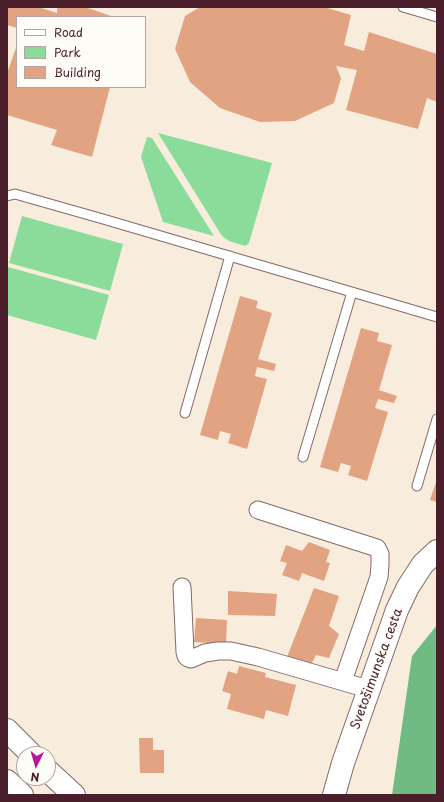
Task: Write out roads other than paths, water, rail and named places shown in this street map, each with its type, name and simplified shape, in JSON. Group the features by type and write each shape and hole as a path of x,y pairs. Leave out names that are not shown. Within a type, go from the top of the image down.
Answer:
{"street":[{"path":"258,510 377,548 380,554 379,577 343,681"},
{"name":"Svetošimunska cesta","path":"334,795 343,762 397,610 408,587 423,564 437,552"},
{"path":"182,588 185,652 188,658 205,653 231,651 369,688"},
{"path":"7,730 23,746"},
{"path":"56,778 74,795"},
{"path":"7,781 22,795"}],"lane":[{"path":"403,7 437,17"},
{"path":"7,196 15,194 437,317"},
{"path":"185,413 230,256"},
{"path":"303,457 352,292"},
{"path":"417,486 437,419"}]}
